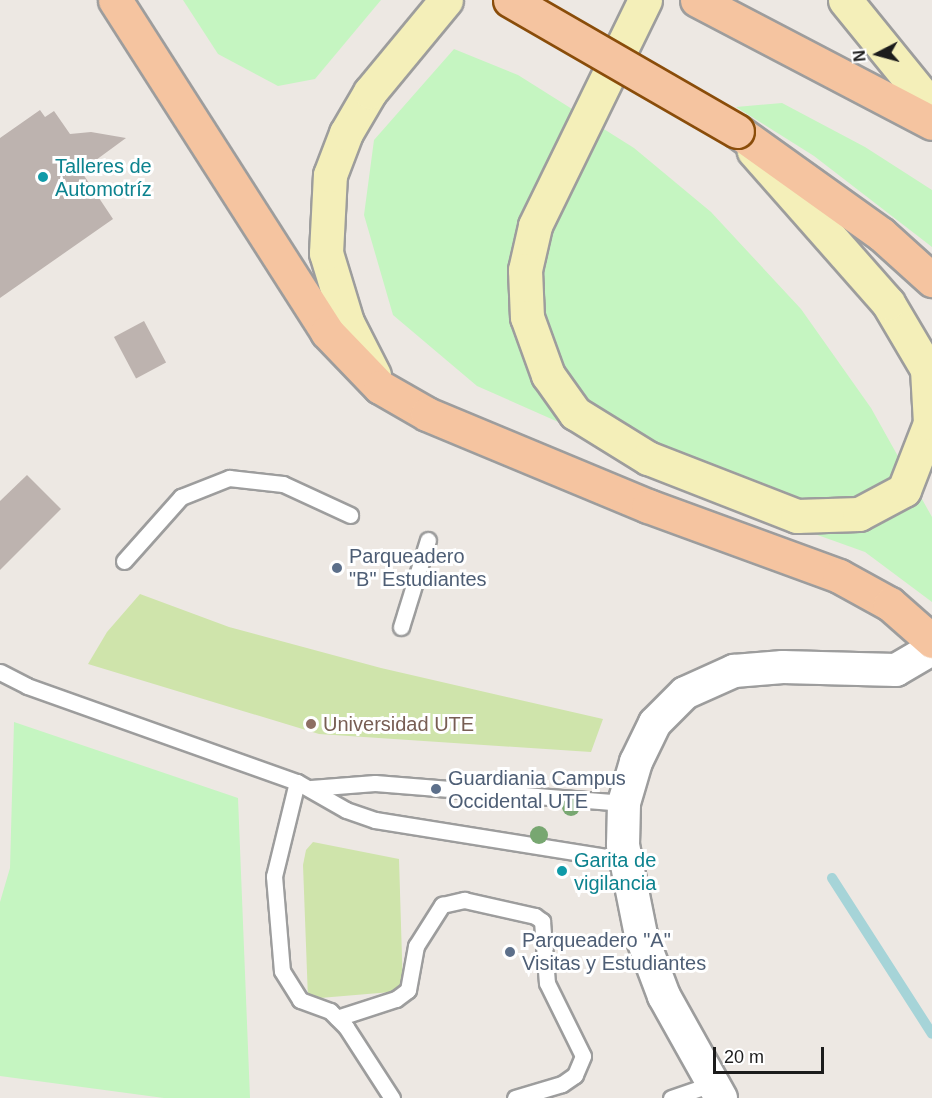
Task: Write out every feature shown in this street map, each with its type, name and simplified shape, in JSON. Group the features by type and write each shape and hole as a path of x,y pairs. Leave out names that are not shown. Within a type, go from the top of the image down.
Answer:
{"main road":[{"path":"115,0 327,332 380,387 427,414 482,437 839,576 890,604 932,641"},
{"path":"380,387 347,322 331,274 325,228 330,175 346,133 370,92 446,0"},
{"path":"510,0 737,131 881,234 932,280"},
{"path":"645,0 534,226 525,270 527,317 548,375 574,413 648,458 797,516 859,514 904,490 930,423 927,369 888,303 737,131"},
{"path":"697,0 932,123"},
{"path":"845,0 932,107"}],"street":[{"path":"717,1091 664,996 641,934 625,860 624,803 636,762 655,723 686,693 734,670 783,667 896,670 932,649"}],"lane":[{"path":"124,561 181,497 229,477 283,484 350,515"},
{"path":"401,627 428,540"},
{"path":"0,672 27,687 304,785 346,810 375,820 625,860"},
{"path":"304,785 375,783 624,803"},
{"path":"304,785 274,876 279,955 290,991 338,1018 392,1098"},
{"path":"338,1018 396,999 408,990 416,946 442,905 464,900 536,916 542,921 547,983 584,1056 575,1075 562,1084 515,1098"},
{"path":"671,1098 717,1091"}],"green space":[{"path":"183,0 381,0 315,79 278,86 218,54"},
{"path":"454,49 518,75 634,148 711,212 801,309 871,408 932,517 932,602 865,552 798,528 477,386 393,315 364,215 374,140"},
{"path":"782,103 865,147 932,190 932,247 814,156 736,107"},
{"path":"140,594 229,627 381,668 603,719 591,752 319,734 88,664 107,632"},
{"path":"14,722 238,798 250,1098 164,1098 0,1076 0,902 10,868"},
{"path":"313,842 399,859 403,991 308,999 303,865 306,850"}],"building":[{"name":"Talleres de Automotríz","path":"40,110 45,117 54,111 70,134 91,132 126,138 81,171 113,219 0,298 0,138"},
{"path":"144,321 166,362 136,378 114,337"},
{"path":"27,475 61,509 0,570 0,501"}],"waterway":[{"path":"832,878 932,1034"}],"place":[{"name":"Talleres de Automotríz","path":"43,177"},
{"name":"Parqueadero \"B\" Estudiantes","path":"337,568"},
{"name":"Universidad UTE","path":"311,724"},
{"name":"Guardiania Campus Occidental UTE","path":"436,789"},
{"name":"Garita de vigilancia","path":"562,871"},
{"name":"Parqueadero \"A\" Visitas y Estudiantes","path":"510,952"}]}
